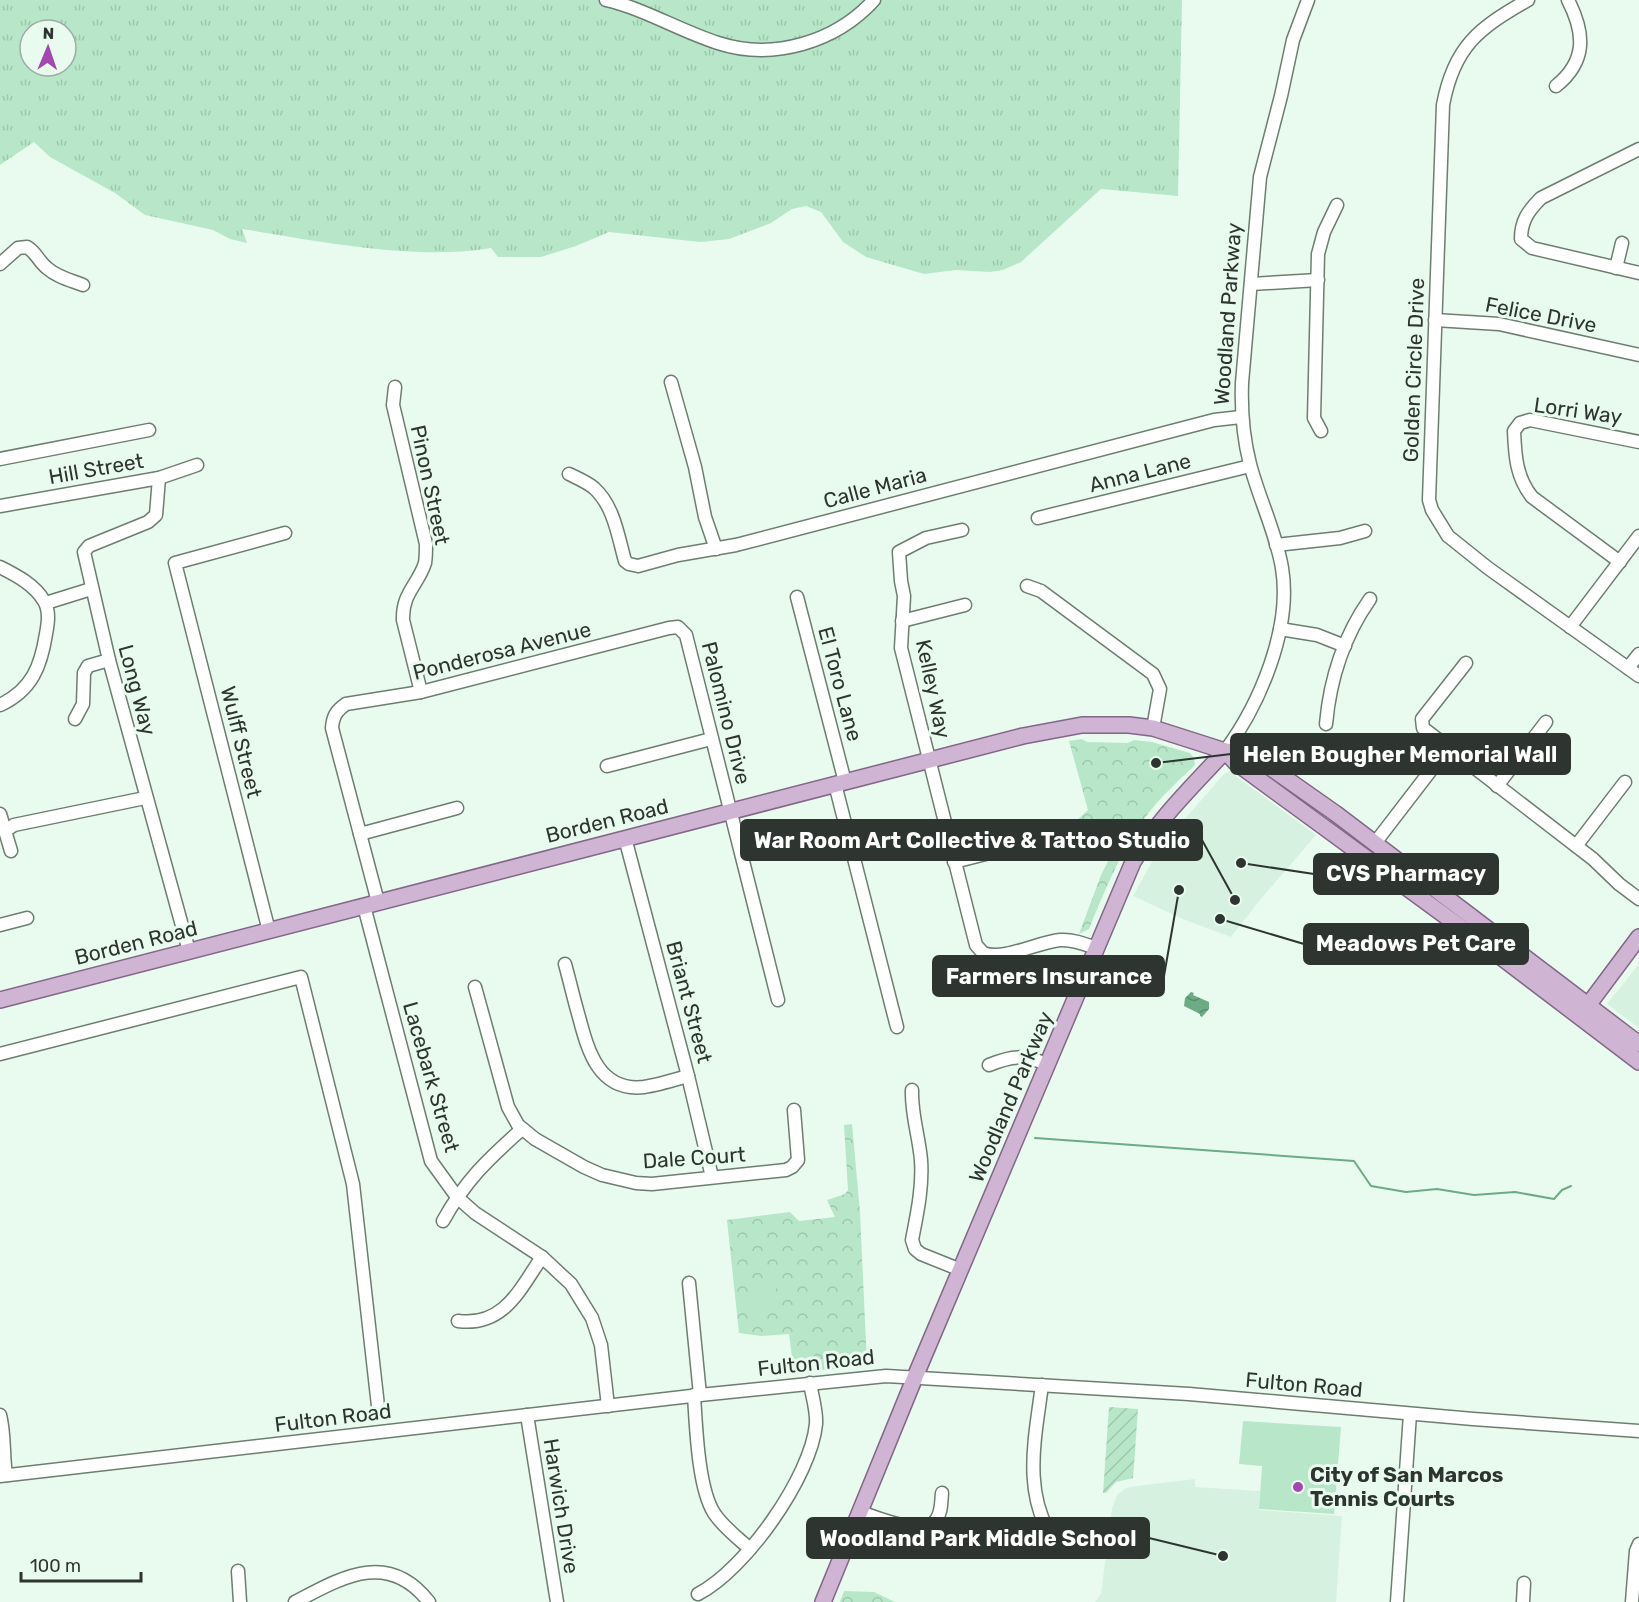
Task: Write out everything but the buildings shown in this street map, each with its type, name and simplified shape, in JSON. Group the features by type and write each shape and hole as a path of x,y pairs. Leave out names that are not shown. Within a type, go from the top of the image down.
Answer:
{"main road":[{"name":"Borden Road","path":"1,998 1062,728 1108,724 1153,728 1225,751 1244,752 1268,766 1375,843 1583,1011"},
{"name":"Woodland Parkway","path":"823,1602 915,1377 1134,862 1143,844 1225,751"},
{"path":"1225,751 1235,762 1485,945 1583,1011 1639,1044"},
{"path":"1583,1011 1639,937"},
{"path":"1583,1011 1639,1062"}],"street":[{"path":"606,0 718,43 762,50 787,48 814,41 839,30 873,0"},
{"name":"Woodland Parkway","path":"1225,751 1252,711 1280,629 1285,593 1276,545 1250,466 1241,417 1242,383 1260,177 1293,40 1308,0"},
{"name":"Golden Circle Drive","path":"1528,0 1482,29 1458,57 1447,82 1443,105 1429,500 1432,510 1448,536 1488,568 1639,676"},
{"path":"1556,86 1567,76 1577,60 1581,39 1578,19 1568,0"},
{"path":"1639,149 1541,198 1528,211 1521,226 1521,239 1532,248 1639,273"},
{"path":"1321,431 1314,418 1318,254 1324,232 1336,205"},
{"path":"1616,268 1622,243"},
{"path":"0,264 18,248 27,247 36,252 38,259 46,268 82,285"},
{"path":"1251,284 1318,280"},
{"name":"Felice Drive","path":"1435,320 1499,324 1639,355"},
{"path":"671,382 695,466 705,517 716,549"},
{"name":"Pinon Street","path":"395,387 393,405 426,544 425,564 406,596 402,611 421,692"},
{"name":"Calle Maria","path":"569,474 594,488 606,502 614,520 625,561 638,566 678,555 716,549 1214,420 1241,417"},
{"name":"Lorri Way","path":"1620,562 1532,496 1524,487 1515,463 1514,431 1520,423 1530,420 1639,442"},
{"path":"0,459 149,430"},
{"name":"Hill Street","path":"0,506 159,478 197,465"},
{"name":"Anna Lane","path":"1038,518 1250,466"},
{"name":"Long Way","path":"159,478 156,515 148,522 89,546 84,552 91,589 145,798 189,951"},
{"name":"Kelley Way","path":"962,530 926,538 898,552 904,596 901,648 976,945 986,955 996,956 1061,940 1076,941 1096,948"},
{"path":"1276,545 1340,538 1365,531"},
{"name":"Wulff Street","path":"269,931 175,562 285,533"},
{"path":"1569,627 1639,536"},
{"path":"0,567 37,591 46,603 48,613 39,669 20,693 0,705"},
{"path":"1027,586 1041,591 1153,674 1160,689 1153,728"},
{"path":"46,603 91,589"},
{"name":"El Toro Lane","path":"797,597 897,1027"},
{"path":"1326,724 1328,693 1361,610 1370,599"},
{"path":"902,621 965,605"},
{"name":"Ponderosa Avenue","path":"337,710 346,704 421,692 678,627"},
{"name":"Palomino Drive","path":"678,627 686,636 778,1000"},
{"path":"1280,629 1317,635 1345,646"},
{"path":"1628,668 1639,654"},
{"path":"75,719 83,705 84,673 88,666 109,660"},
{"path":"1466,663 1422,719 1423,728 1593,859 1618,884 1639,899"},
{"name":"Lacebark Street","path":"337,710 332,728 360,834 371,904 431,1161 457,1197 475,1213 542,1257 571,1284 592,1318 601,1345 608,1406"},
{"path":"1497,786 1546,722"},
{"path":"607,766 711,739"},
{"path":"1375,843 1448,748"},
{"path":"1576,846 1625,782"},
{"path":"5,831 14,825 145,798"},
{"path":"360,834 457,808"},
{"path":"0,814 11,851"},
{"path":"954,862 1068,833"},
{"name":"Briant Street","path":"625,838 688,1076 712,1177"},
{"path":"0,925 27,918"},
{"path":"565,964 588,1051 597,1067 609,1078 627,1086 643,1087 688,1076"},
{"path":"0,1054 301,977 352,1184 378,1406"},
{"name":"Dale Court","path":"475,987 508,1107 522,1129 535,1139 602,1175 636,1183 652,1184 786,1170 798,1160 794,1110"},
{"path":"989,1065 1018,1056 1047,1064"},
{"path":"912,1090 911,1107 921,1159 922,1185 912,1240 915,1249 921,1254 962,1269"},
{"path":"443,1221 457,1197 487,1160 522,1129"},
{"path":"458,1321 486,1320 503,1311 542,1257"},
{"path":"689,1283 701,1460 710,1505 716,1516 750,1549"},
{"name":"Fulton Road","path":"3,1476 697,1395 886,1376 1189,1394 1410,1414 1639,1431"},
{"path":"698,1593 728,1573 770,1525 811,1449 816,1423 810,1383"},
{"path":"1042,1385 1035,1439 1034,1488 1043,1520 1057,1544"},
{"path":"1397,1602 1410,1414"},
{"path":"0,1415 3,1425 3,1476"},
{"name":"Harwich Drive","path":"527,1415 557,1602"},
{"path":"861,1512 885,1521 922,1528 937,1519 942,1493"},
{"path":"1632,1602 1636,1551 1639,1544"},
{"path":"238,1571 240,1602"},
{"path":"295,1602 339,1579 365,1572 387,1574 412,1584 429,1602"},
{"path":"1523,1602 1524,1583"}],"shaded area":[{"path":"1230,772 1316,835 1231,937 1185,920 1133,896 1160,847 1225,773"},
{"path":"1639,964 1639,1028 1607,1004"},
{"path":"1195,1479 1195,1487 1260,1491 1259,1510 1342,1516 1336,1602 1095,1602 1101,1594 1112,1508 1117,1495 1126,1488"}],"green space":[{"path":"0,0 1182,0 1178,196 1101,189 1021,262 1003,270 990,272 956,270 924,274 866,257 843,242 821,212 806,206 792,209 771,223 729,239 700,242 609,232 541,257 498,257 491,248 462,251 399,251 334,244 242,229 247,243 230,239 213,230 145,215 115,193 50,157 34,142 0,165"},
{"path":"1082,739 1087,742 1128,743 1134,740 1152,742 1190,753 1195,765 1164,795 1144,819 1118,864 1089,929 1079,934 1101,875 1122,834 1084,833 1077,820 1088,810 1069,741"},
{"path":"852,1124 860,1212 867,1365 794,1373 789,1334 761,1336 739,1333 727,1220 790,1212 799,1221 835,1217 827,1200 845,1194 848,1190 844,1125"},
{"path":"751,1284 776,1285 776,1306 750,1305"},
{"path":"1109,1407 1138,1409 1133,1478 1116,1482 1106,1493 1103,1493"},
{"name":"City of San Marcos Tennis Courts","path":"1243,1421 1341,1427 1334,1514 1259,1509 1262,1466 1239,1464"},
{"path":"844,1591 874,1592 895,1602 840,1602"}],"water":[{"path":"1191,992 1209,1002 1209,1009 1202,1017 1184,1006 1185,998"}],"waterway":[{"path":"1035,1138 1354,1161 1371,1186 1406,1192 1437,1189 1474,1195 1515,1192 1554,1199 1562,1190 1571,1186"}],"place":[{"name":"Helen Bougher Memorial Wall","path":"1156,763"},
{"name":"CVS Pharmacy","path":"1241,863"},
{"name":"Farmers Insurance","path":"1179,890"},
{"name":"War Room Art Collective & Tattoo Studio","path":"1235,900"},
{"name":"Meadows Pet Care","path":"1220,919"},
{"name":"City of San Marcos Tennis Courts","path":"1298,1487"},
{"name":"Woodland Park Middle School","path":"1223,1556"}]}
